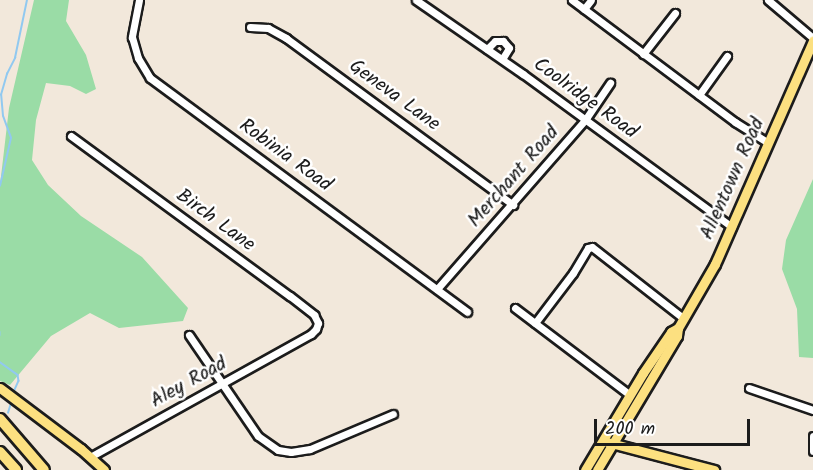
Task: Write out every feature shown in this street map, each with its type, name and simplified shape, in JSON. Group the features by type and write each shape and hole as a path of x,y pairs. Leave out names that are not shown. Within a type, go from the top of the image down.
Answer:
{"highway":[{"path":"0,419 44,470"},
{"path":"20,443 52,470"},
{"path":"3,456 14,470"}],"main road":[{"name":"Allentown Road","path":"597,470 677,336 683,318 732,227 813,40"},
{"name":"Allentown Road","path":"585,470 671,332 678,328"},
{"path":"0,388 104,470"},
{"path":"602,440 714,470"}],"street":[{"name":"Robinia Road","path":"139,0 132,37 138,58 150,78 467,312"},
{"name":"Coolridge Road","path":"416,0 502,59 732,227"},
{"path":"572,0 699,95 768,143"},
{"path":"584,9 591,0"},
{"path":"768,0 813,40"},
{"path":"643,54 675,13"},
{"name":"Geneva Lane","path":"250,27 268,28 281,34 513,205"},
{"path":"487,49 495,41 502,41 509,48 502,59"},
{"path":"699,95 727,56"},
{"name":"Merchant Road","path":"437,289 513,205 585,120 610,83"},
{"name":"Birch Lane","path":"71,136 308,309 316,318 318,326 314,332 303,338"},
{"path":"535,323 573,273 588,248 592,247 683,318"},
{"path":"515,308 630,395"},
{"path":"189,334 258,436 279,450 301,452 393,414"},
{"name":"Aley Road","path":"90,457 303,338"},
{"path":"749,388 813,410"},
{"path":"813,436 813,451"}],"green space":[{"path":"34,0 69,0 66,21 86,55 96,89 86,94 70,86 46,83 36,120 32,160 48,185 81,216 142,257 188,308 183,321 119,328 90,313 51,336 10,385 0,381 0,185 9,108"},
{"path":"813,179 813,358 799,357 797,309 782,269 786,240"}],"waterway":[{"path":"0,186 11,138 3,116 1,95 7,74 15,58 27,0"},
{"path":"0,362 18,375 19,381 14,392"},
{"path":"8,413 11,403"}]}
